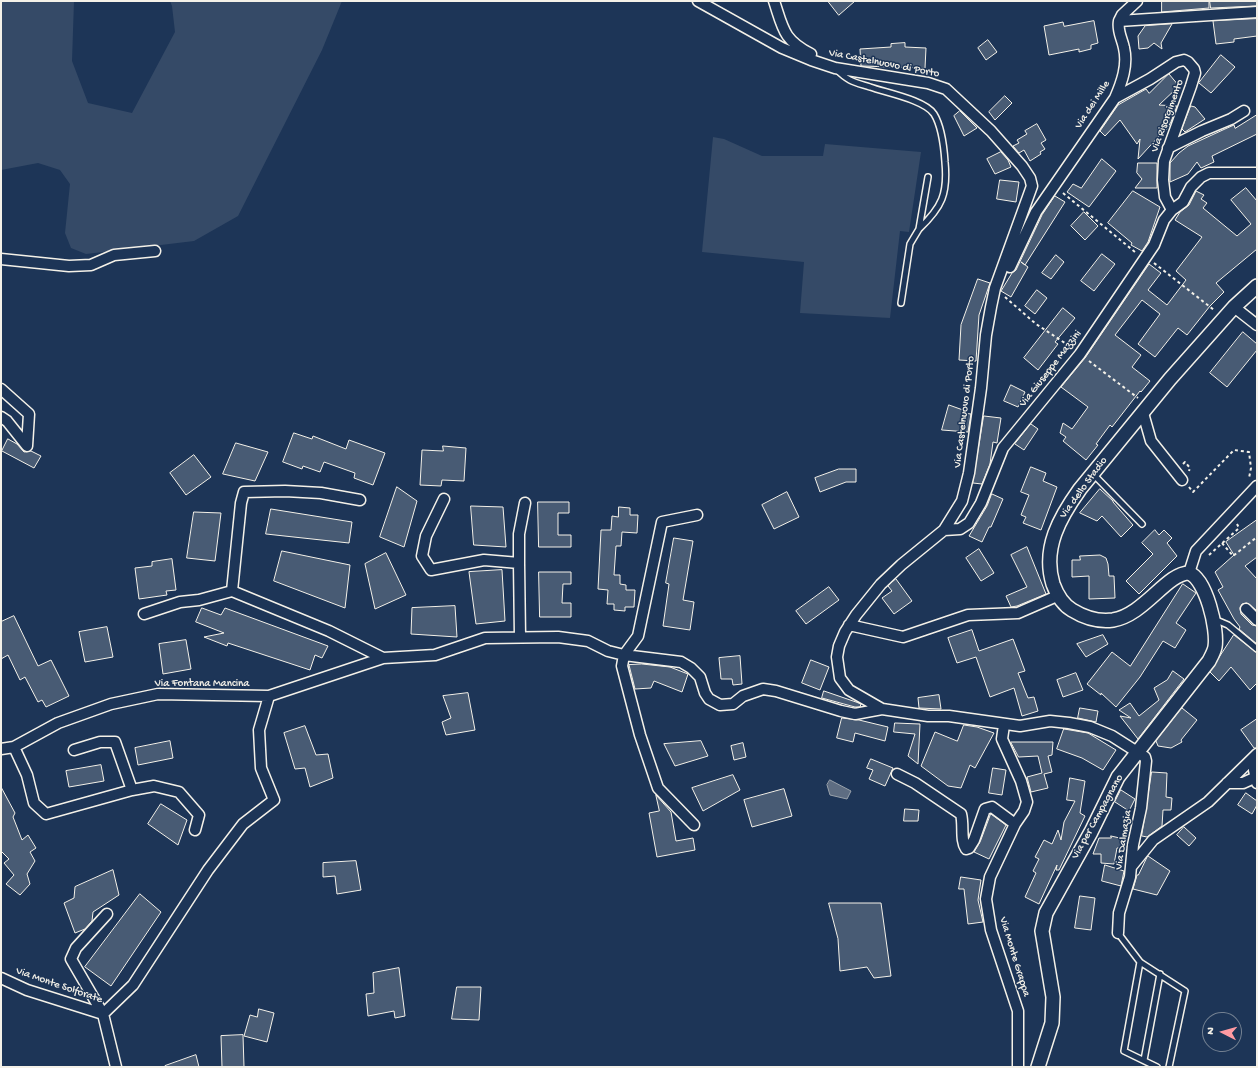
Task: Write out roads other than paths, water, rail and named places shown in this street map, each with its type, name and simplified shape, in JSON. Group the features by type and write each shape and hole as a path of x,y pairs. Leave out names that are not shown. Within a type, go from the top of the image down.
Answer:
{"street":[{"name":"Via Castelnuovo di Porto","path":"698,1 782,48 835,68 928,83 946,89 980,120 1022,166 1030,178 1032,186 995,288 986,335 981,388 969,473 962,501 944,530 926,543 881,584 849,625 839,646 837,657 840,678 848,690 882,709 928,716 949,716 1004,725 1020,726 1050,722 1069,723 1090,727 1112,736 1138,754"},
{"path":"774,1 784,32 789,39 798,47 835,68"},
{"path":"1119,21 1122,15 1137,1"},
{"path":"1119,21 1257,12"},
{"name":"Via dei Mille","path":"995,288 998,291 1036,212 1114,98 1122,82 1125,65 1125,49 1118,28 1119,21"},
{"name":"Via Risorgimento","path":"1114,98 1176,62 1184,60 1192,65 1195,73 1194,77 1164,161 1163,180 1165,197 1172,210"},
{"path":"1168,148 1202,131 1231,119 1244,111"},
{"path":"1172,210 1183,202 1191,187 1201,177 1209,173 1257,173"},
{"name":"Via Giuseppe Mazzini","path":"944,530 960,529 969,523 981,503 1003,448 1080,354 1154,245 1164,220 1172,210"},
{"path":"1,259 69,266 91,265 114,255 155,251"},
{"name":"Via dello Stadio","path":"1189,573 1179,575 1138,610 1126,617 1111,620 1096,620 1083,616 1070,608 1058,596 1051,576 1049,558 1051,544 1056,528 1066,507 1143,413 1234,307 1257,286"},
{"path":"1234,307 1257,325"},
{"path":"1,389 29,414 26,446 7,421 1,417"},
{"path":"1143,413 1151,441 1183,478"},
{"path":"1189,573 1196,551 1257,486"},
{"path":"144,614 180,602 199,600 232,591 241,503 244,492 286,491 321,493 360,500"},
{"path":"444,499 426,536 422,556 431,570 484,560 519,563"},
{"path":"520,636 519,534 525,503"},
{"path":"694,825 658,788 624,680 622,666 624,655 638,636 662,522 697,515"},
{"name":"Via per Campagnano","path":"1038,1067 1052,1023 1053,997 1042,931 1046,913 1091,832 1118,777 1138,754 1209,661 1215,647 1215,629 1198,579 1189,573"},
{"name":"Via Fontana Mancina","path":"232,591 329,631 383,658"},
{"path":"849,625 903,637 968,615 1018,613 1058,596"},
{"path":"1246,609 1257,620"},
{"name":"Via Fontana Mancina","path":"1,749 14,747 58,723 111,704 158,694 269,696 383,658 435,655 485,638 520,636 558,637 588,641 608,651 624,655 681,662 691,668 700,677 705,693 709,699 720,705 733,704 744,696 763,688 841,712 855,714 882,709"},
{"path":"107,914 76,948 71,959 103,1014 133,985 208,870 243,824 274,800 261,768 259,730 269,696"},
{"name":"Via Monte Grappa","path":"1004,725 1002,739 1021,781 1027,802 1024,812 1015,824 990,877 986,899 991,930 1018,1011 1018,1067"},
{"path":"74,750 100,742 115,742 132,790"},
{"path":"14,747 27,775 34,803 46,814 132,790 154,786 179,792 199,815 195,830"},
{"name":"Via Dalmazia","path":"1118,933 1119,912 1128,888 1133,845 1141,808 1146,761 1145,757 1138,754"},
{"path":"1227,783 1256,781 1257,754"},
{"path":"1131,867 1153,840 1193,814 1208,802 1257,754"},
{"path":"897,774 915,783 961,814 964,845 966,849 969,848 974,840 986,808 992,807 998,809 1015,824"},
{"name":"Via Monte Solforate","path":"1,978 27,990 103,1014 116,1067"}],"lane":[{"path":"835,68 847,80 918,103 934,114 944,149 946,176 942,200 935,214 919,229 910,244 901,303"},
{"path":"919,229 928,177"},
{"path":"1093,474 1142,524"},
{"path":"1212,619 1228,625 1257,649"},
{"path":"1118,933 1140,962 1185,991 1169,1067"},
{"path":"1140,962 1124,1051 1157,1067"},
{"path":"1144,1060 1160,974"}]}
